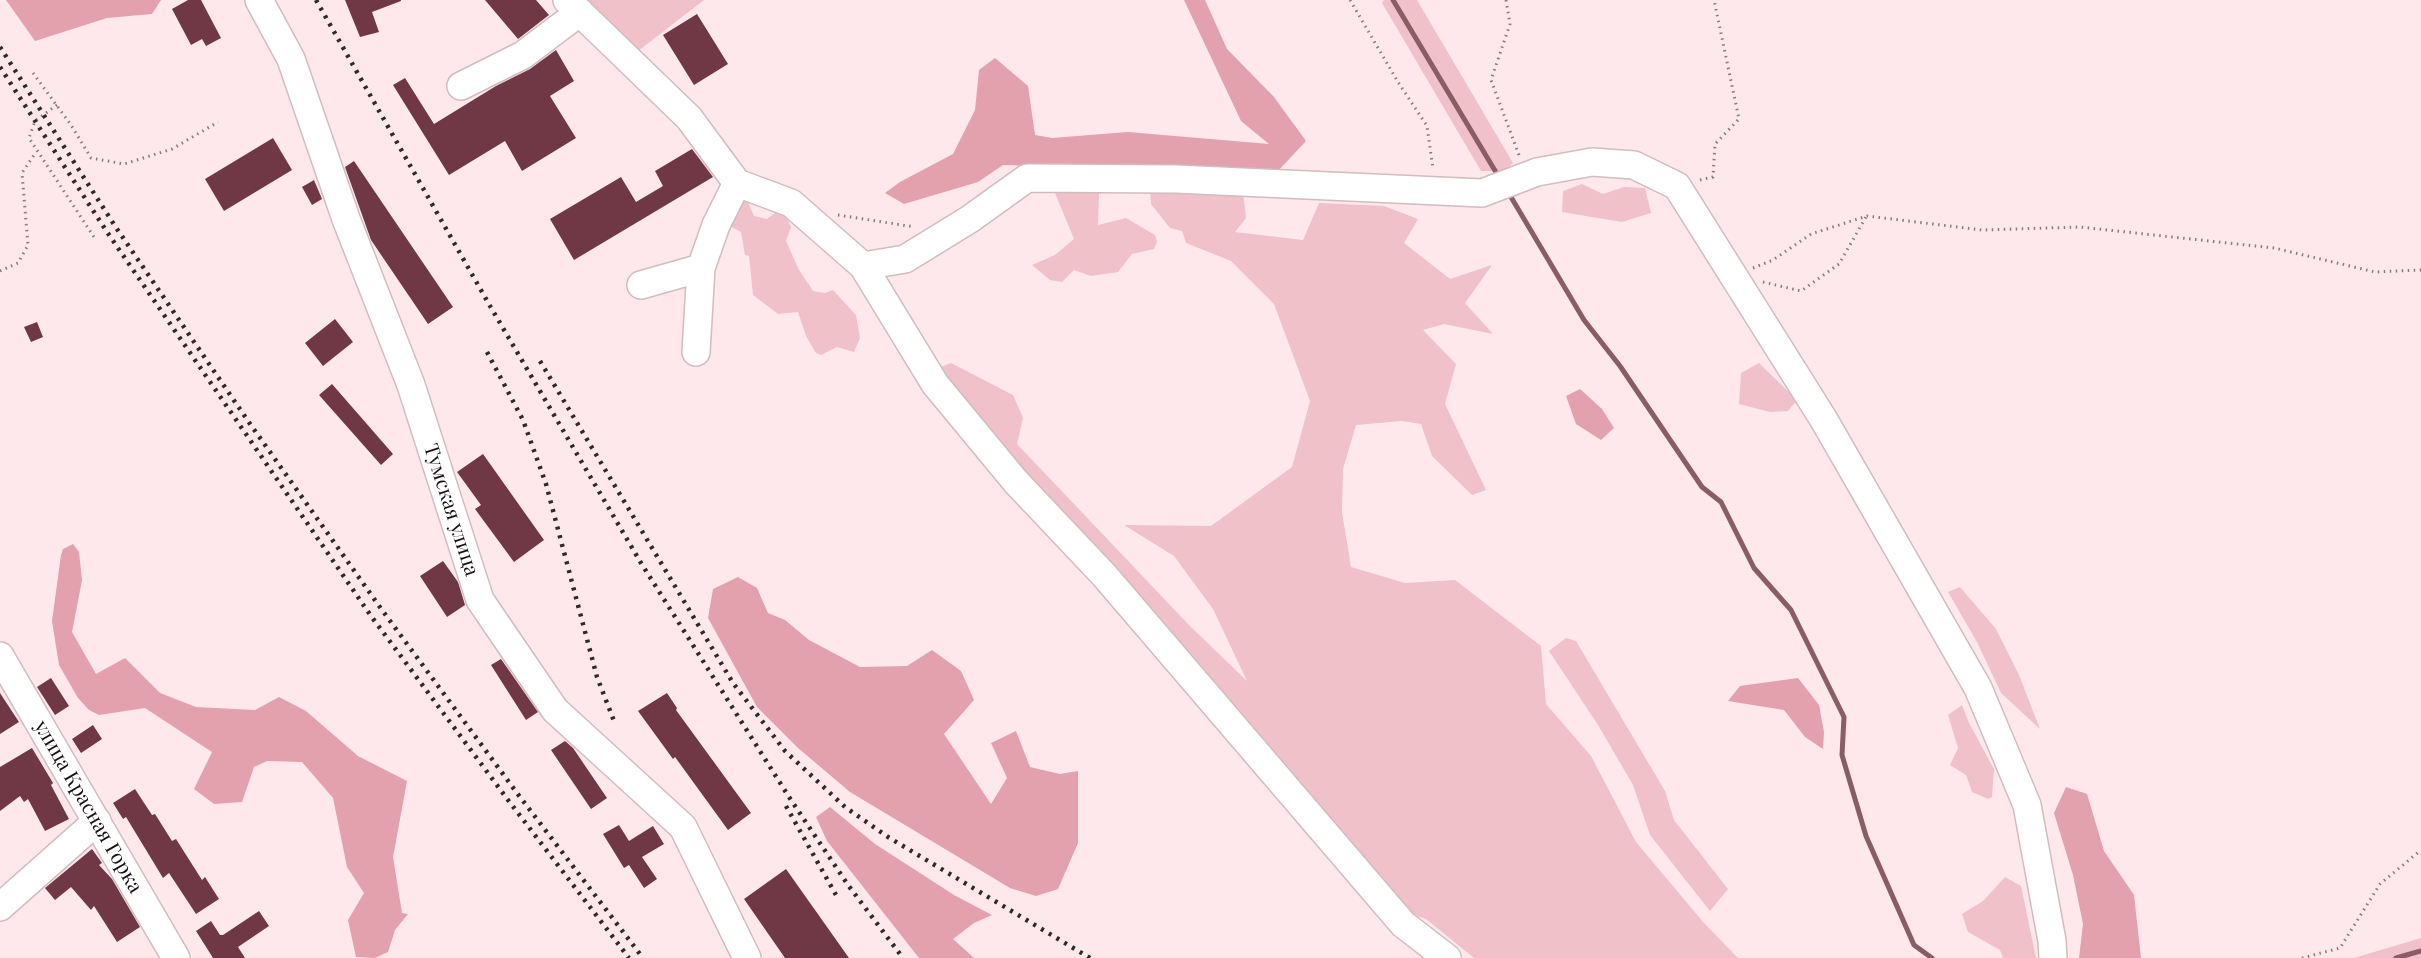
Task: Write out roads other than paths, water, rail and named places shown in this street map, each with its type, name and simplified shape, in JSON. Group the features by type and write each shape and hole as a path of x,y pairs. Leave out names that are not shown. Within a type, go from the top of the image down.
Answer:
{"street":[{"name":"Тумская улица","path":"259,0 291,59 346,219 411,385 480,600 555,710 683,827 747,958"},
{"path":"461,86 523,55 573,6 689,118 737,183 791,203 863,266 935,384 1016,482 1104,575 1403,924 1447,958"},
{"path":"863,266 905,259 970,219 1027,178 1176,179 1482,193 1524,177 1592,162 1635,165 1677,186 1735,271 1824,420 1978,688 2027,805 2052,941 2053,958"},
{"path":"696,352 701,268 716,225 737,183"},
{"path":"640,285 701,268"},
{"name":"улица Красная Горка","path":"0,656 176,958"},
{"path":"0,907 97,821"}],"waterway":[{"path":"1393,0 1500,179"},
{"path":"1508,192 1584,320 1620,366 1702,487 1721,502 1754,568 1791,610 1844,717 1842,755 1866,836 1914,945 1932,958"},
{"path":"2396,958 2421,951"}],"railway":[{"path":"316,0 490,306 641,563 789,797 848,885 903,958"},
{"path":"0,47 115,226 248,421 382,610 517,793 643,958"},
{"path":"0,67 107,232 371,616 629,958"},
{"path":"487,352 523,420 546,484 597,677 614,721"},
{"path":"540,361 733,683 785,751 845,807 888,837 1090,958"},
{"path":"786,806 836,895"}]}
